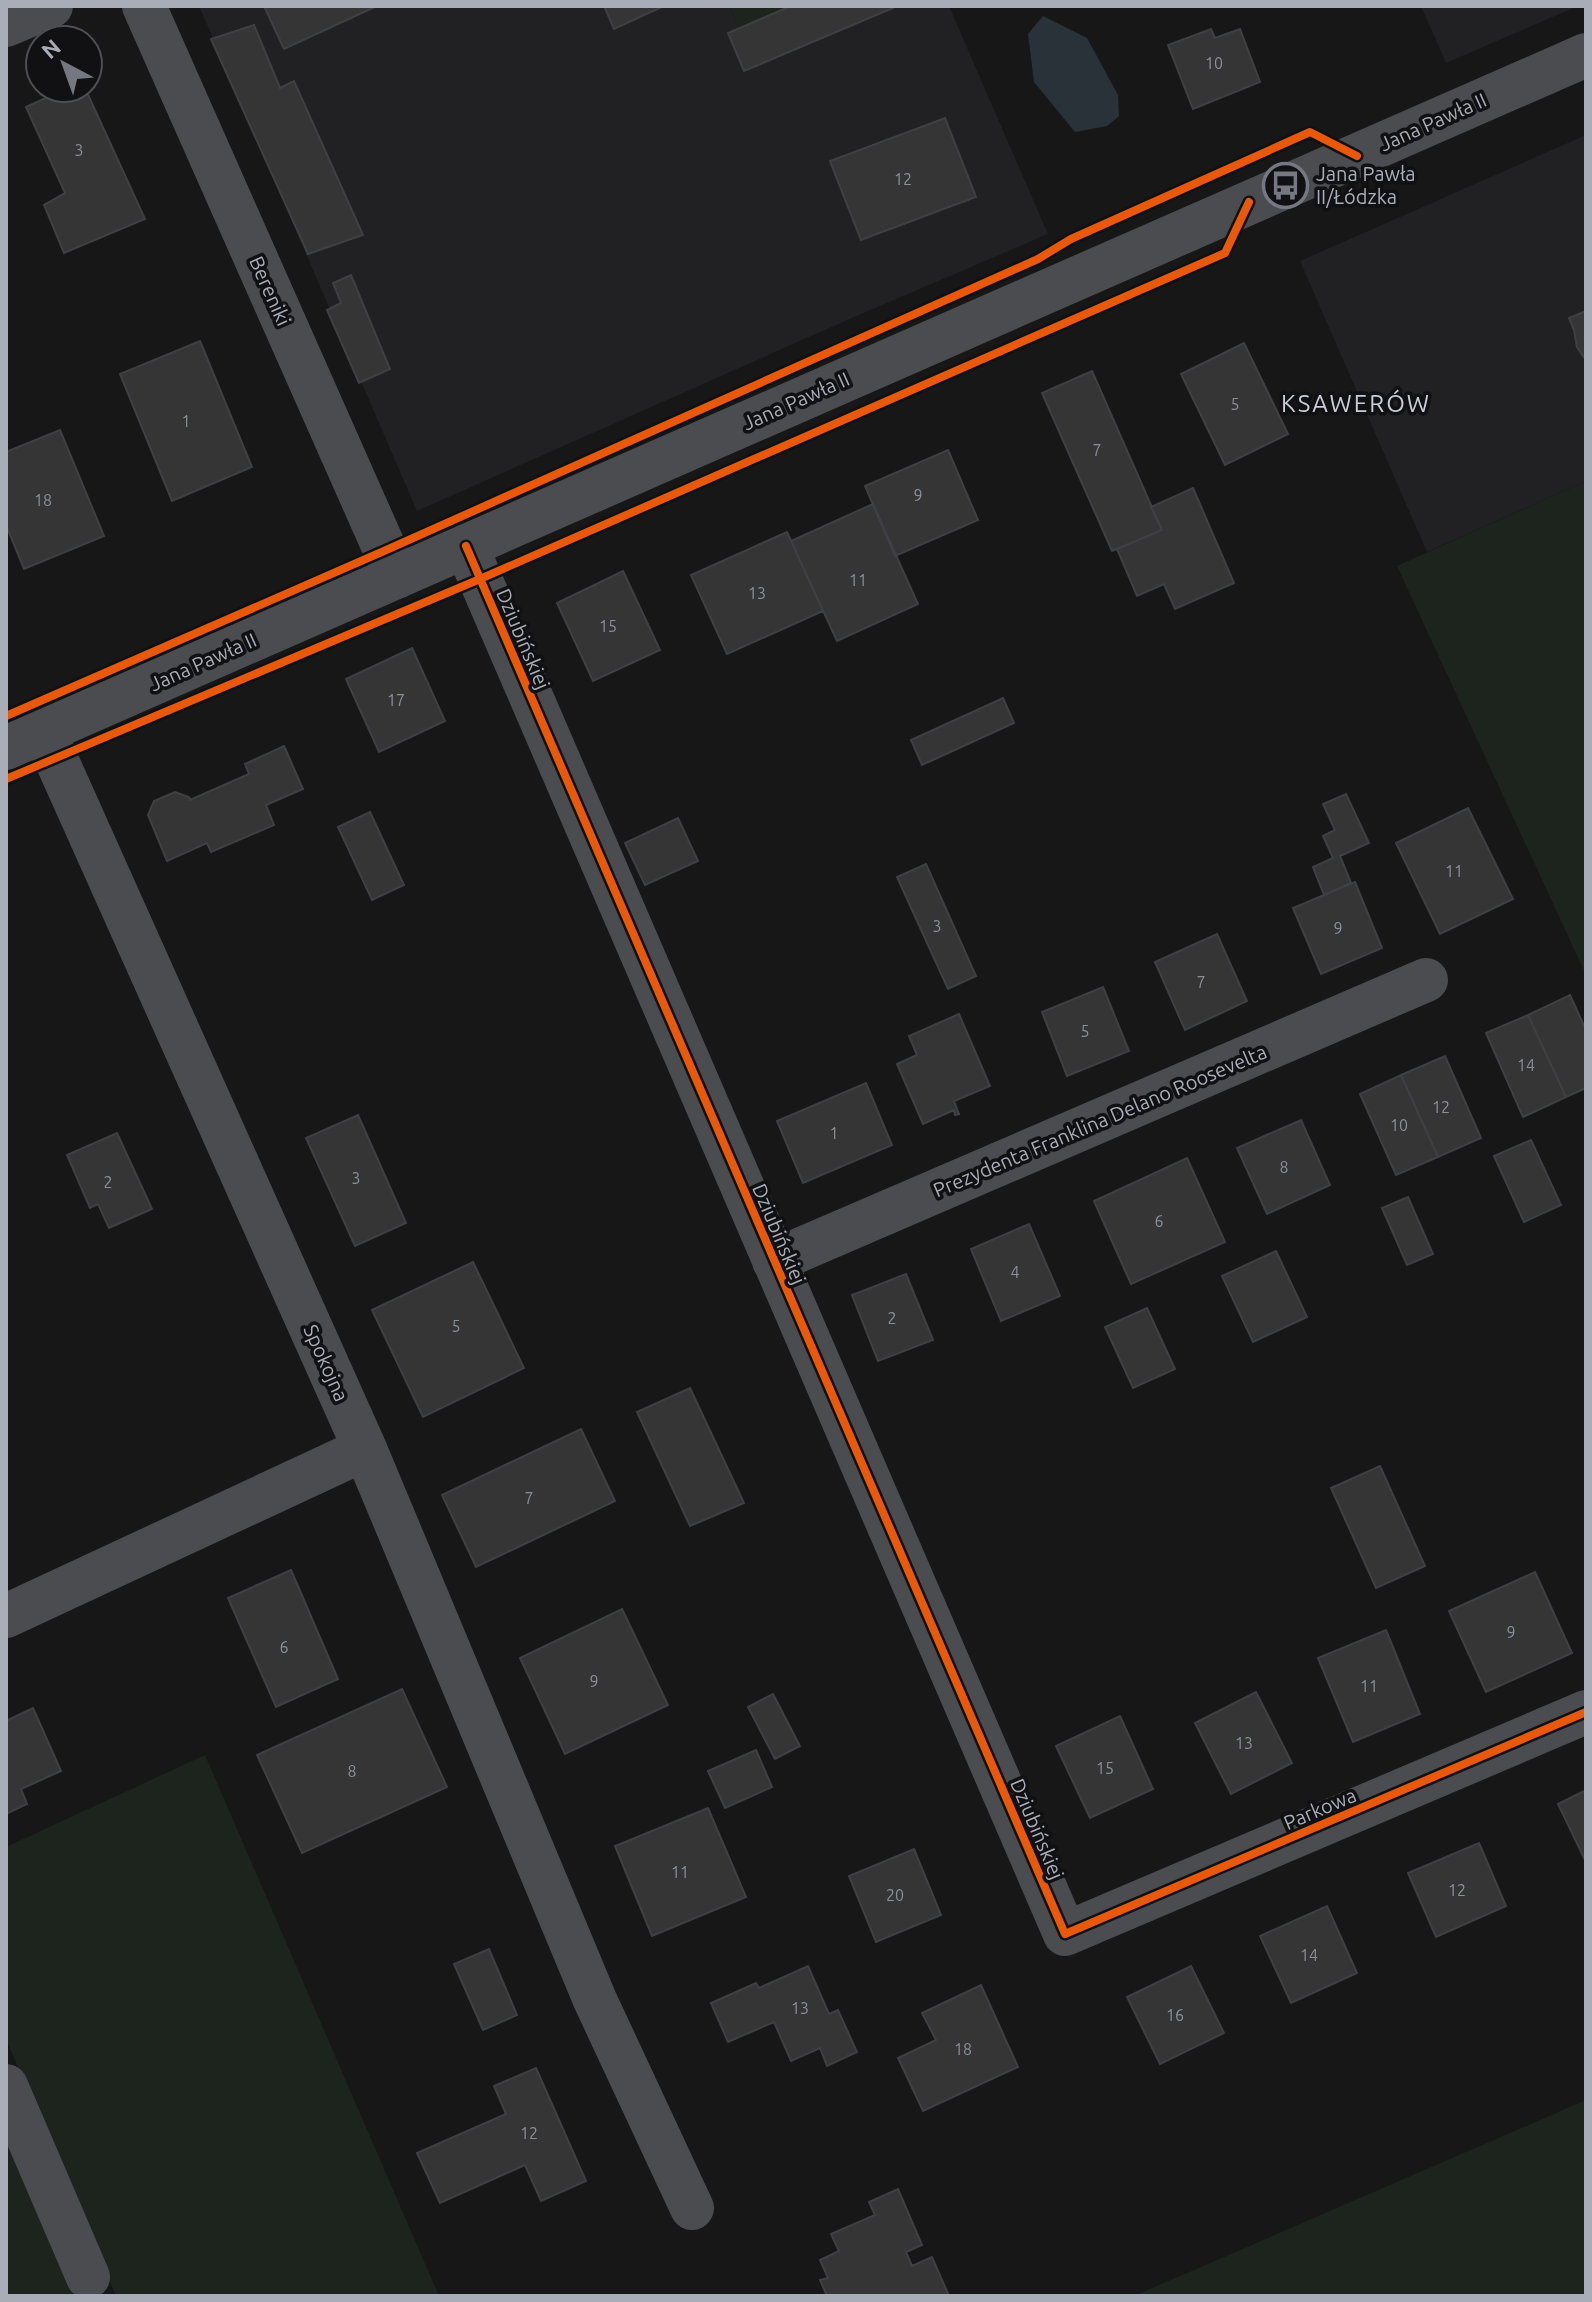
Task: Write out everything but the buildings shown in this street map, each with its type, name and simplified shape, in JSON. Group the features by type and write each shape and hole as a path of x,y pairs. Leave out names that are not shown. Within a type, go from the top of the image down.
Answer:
{"street":[{"path":"6,25 51,6"},
{"name":"Bereniki","path":"144,6 397,577"},
{"name":"Jana Pawła II","path":"25,740 1586,55"},
{"name":"Dziubińskiej","path":"466,546 1065,1934"},
{"name":"Spokojna","path":"25,740 365,1449 595,2000 692,2208"},
{"name":"Prezydenta Franklina Delano Roosevelta","path":"774,1261 1426,980"},
{"path":"6,1616 365,1449"},
{"name":"Parkowa","path":"1065,1934 1586,1712"},
{"path":"6,2086 88,2277"}],"shaded area":[{"path":"199,6 729,6 739,28 792,6 949,6 1048,234 417,511"},
{"path":"729,6 792,6 739,28"},
{"path":"1421,6 1578,6 1446,63"},
{"path":"1043,16 1087,38 1118,95 1119,116 1107,126 1075,132 1034,82 1028,34"},
{"path":"1586,135 1586,481 1427,552 1300,261"},
{"path":"1586,481 1586,975 1397,566"},
{"path":"205,1755 439,2296 116,2296 6,2039 6,1847"},
{"path":"1586,2100 1586,2296 1134,2296"},
{"path":"6,2125 79,2296 6,2296"}],"cycle path":[{"path":"6,716 1038,259 1071,239 1310,132 1357,156"},
{"path":"6,779 480,579 1225,253 1249,202"},
{"path":"466,546 1065,1934 1586,1712"}],"place":[{"name":"Jana Pawła II/Łódzka","path":"1285,186"}],"district":[{"name":"KSAWERÓW","path":"1356,404"}]}
